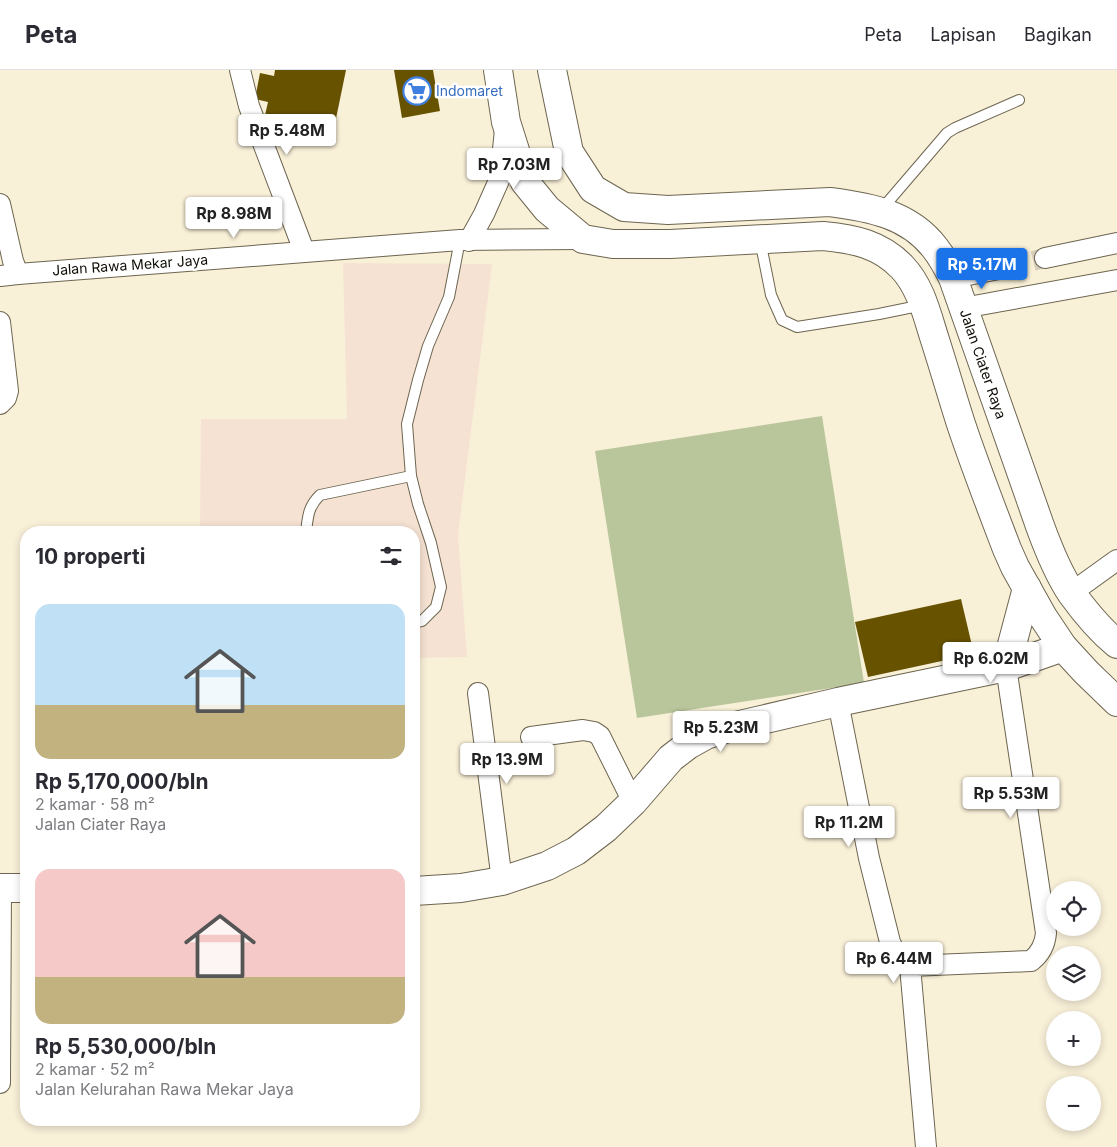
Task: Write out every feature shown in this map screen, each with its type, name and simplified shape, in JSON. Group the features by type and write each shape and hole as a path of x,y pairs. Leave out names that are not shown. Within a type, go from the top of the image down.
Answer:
{"main road":[{"path":"498,70 506,122 525,182 547,209 582,239 613,244 670,244 823,236 844,238 866,244 887,254 903,268 915,284 924,305 964,433 1015,567 1063,648 1117,702"},
{"name":"Jalan Ciater Raya","path":"552,70 569,152 593,188 624,207 668,210 830,202 856,205 880,211 900,219 920,232 934,247 953,278 1053,559 1071,593 1117,644"},
{"path":"1006,667 1026,588"},
{"path":"420,891 461,888 502,881 547,866 576,850 606,828 633,802 671,758 688,745 706,735 838,702 1006,667 1063,648"}],"street":[{"path":"240,70 249,106 304,252"},
{"path":"465,240 484,214 500,178 506,122"},
{"path":"1,208 14,261 9,275"},
{"name":"Jalan Rawa Mekar Jaya","path":"9,275 465,240 582,239"},
{"path":"1045,258 1117,243"},
{"path":"953,278 1004,268"},
{"path":"963,308 1117,280"},
{"path":"0,322 8,391 6,398 0,404"},
{"path":"1071,593 1117,560"},
{"path":"838,702 869,858 890,942 899,958 910,966 1031,961 1037,956 1045,940 1046,933 1006,667"},
{"path":"478,693 502,881"},
{"path":"530,738 584,730 594,732 600,736 633,802"},
{"path":"0,1083 9,888"},
{"path":"910,966 926,1147"}],"lane":[{"path":"880,211 947,133 1018,100"},
{"path":"760,239 772,294 782,320 797,327 924,305"},
{"path":"420,622 436,607 441,587 432,543 418,504 411,476 407,424 428,346 449,297 465,240"},
{"path":"307,526 308,513 313,502 320,495 411,476"}],"shaded area":[{"path":"343,263 492,264 458,535 467,657 420,658 420,526 200,526 201,419 347,419"}],"green space":[{"path":"822,416 864,683 637,718 595,451"}],"building":[{"path":"275,70 346,70 332,138 263,124 268,102 255,99 260,73 274,76"},
{"name":"Indomaret","path":"394,70 433,70 440,111 402,118"},
{"path":"961,599 974,654 868,677 855,622"}],"tunnel":[{"path":"1004,268 1045,258"}],"place":[{"name":"Indomaret","path":"417,91"}]}
